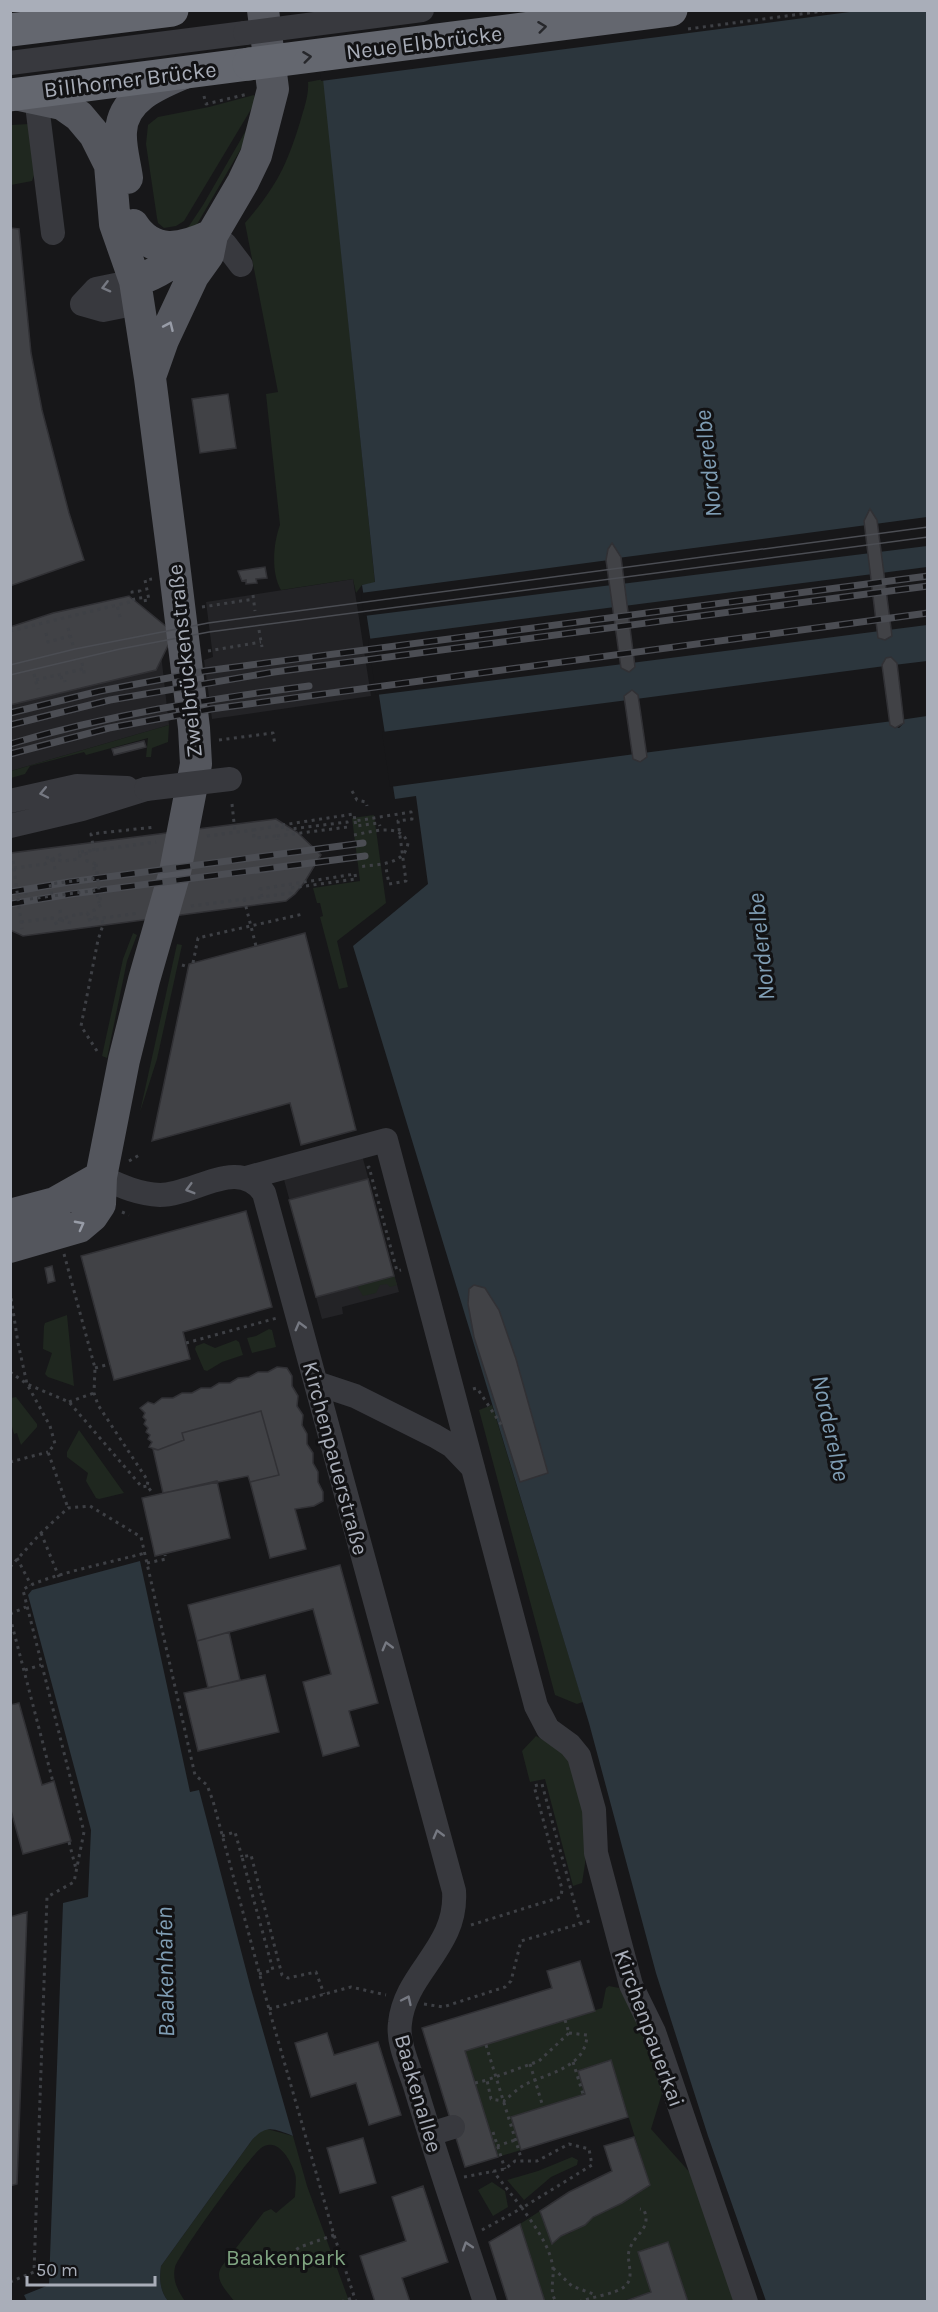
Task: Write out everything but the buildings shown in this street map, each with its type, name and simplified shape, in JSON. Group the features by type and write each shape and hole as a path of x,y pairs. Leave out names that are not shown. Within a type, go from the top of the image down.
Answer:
{"highway":[{"path":"35,24 172,10"},
{"name":"Neue Elbbrücke","path":"253,50 671,10"},
{"name":"Billhorner Brücke","path":"18,87 197,83 253,50"}],"main road":[{"path":"137,292 202,239 243,182 256,154 273,89 253,50"},
{"path":"137,292 137,259 121,145 123,119 131,106 147,91 197,83"},
{"path":"18,87 62,104 79,116 106,153 112,174 115,224 137,292"},
{"path":"133,225 145,240 156,245 169,247 202,239"},
{"path":"150,378 163,340 193,276 208,255 202,239"},
{"path":"137,292 170,292 193,276"},
{"name":"Zweibrückenstraße","path":"10,1247 85,1224 100,1204 101,1177 124,1060 175,872 196,764 194,728 175,567 137,292"},
{"path":"10,1215 55,1203 101,1177"}],"street":[{"path":"53,233 18,87 253,50 422,10"},
{"path":"202,239 225,244 242,265"},
{"path":"10,801 77,786 146,789 230,779"},
{"path":"10,826 82,809 146,789"},
{"path":"101,1177 131,1191 162,1195 234,1176 246,1178 386,1140 474,1469"},
{"name":"Kirchenpauerstraße","path":"246,1178 254,1182 264,1193 454,1891"},
{"path":"316,1383 355,1396 440,1439 452,1446 474,1469"},
{"name":"Kirchenpauerkai","path":"474,1469 536,1706 548,1729 575,1749 581,1764 594,1810 596,1853 631,1985 654,2032 746,2301"},
{"name":"Baakenallee","path":"454,1891 454,1915 449,1929 405,2000 399,2024 403,2046 430,2134 485,2301"},
{"path":"430,2134 453,2127"}],"path":[{"path":"197,83 206,104 253,50"},
{"path":"10,631 134,601 132,592 140,591 141,601 148,600 145,580 152,579"},
{"path":"207,607 254,597 255,611"},
{"path":"117,605 120,616"},
{"path":"68,627 73,645"},
{"path":"213,650 262,644 259,630"},
{"path":"46,633 51,640 70,635"},
{"path":"82,663 85,677"},
{"path":"62,678 83,670"},
{"path":"36,680 83,670"},
{"path":"34,674 38,689"},
{"path":"213,741 273,733 275,745"},
{"path":"352,791 357,800 366,802 367,806"},
{"path":"232,804 235,832"},
{"path":"355,820 411,812 412,819 398,821 406,881 389,884 386,868"},
{"path":"284,825 283,830 347,822 348,827 277,838 254,838 253,830 284,825 354,814 356,826 379,823 380,826"},
{"path":"94,850 91,834 156,827"},
{"path":"354,835 396,830 404,835 408,843 404,855 396,861 358,867"},
{"path":"44,857 63,861 79,859 81,852 78,852"},
{"path":"86,852 87,861 94,865 96,876 99,904 94,910 95,919"},
{"path":"14,868 45,864 62,854"},
{"path":"53,859 55,870"},
{"path":"13,861 22,929"},
{"path":"355,874 356,879 291,888 291,893 261,897 260,889 283,883 355,874"},
{"path":"16,889 96,876"},
{"path":"51,884 52,897"},
{"path":"18,901 98,892"},
{"path":"17,895 29,893"},
{"path":"244,899 256,946"},
{"path":"60,910 61,920"},
{"path":"53,925 70,916 87,913 92,920 88,920"},
{"path":"193,963 198,938 303,914"},
{"path":"21,922 52,918 71,923"},
{"path":"98,1051 81,1026 98,940 104,926 102,918"},
{"path":"182,965 188,967"},
{"path":"64,1252 94,1368 94,1394 98,1406 148,1482 147,1486 151,1491"},
{"path":"10,1291 27,1384 50,1426 55,1444 48,1452 10,1462"},
{"path":"186,1343 282,1317"},
{"path":"94,1368 110,1364"},
{"path":"10,1372 27,1384 69,1402 142,1487 147,1486"},
{"path":"467,1390 477,1388 502,1426"},
{"path":"69,1402 94,1394"},
{"path":"48,1452 68,1508"},
{"path":"10,1567 68,1508 90,1506 141,1537 195,1774 207,1785 334,2235 356,2299 341,2301"},
{"path":"41,1533 59,1577"},
{"path":"10,2282 34,2272 47,1897 74,1882 84,1832 23,1590 31,1585 145,1553"},
{"path":"147,1563 166,1559 165,1556"},
{"path":"17,1558 31,1585"},
{"path":"26,1607 10,1616 53,1782"},
{"path":"25,1670 41,1665"},
{"path":"466,1926 561,1897 562,1889 534,1786 542,1784 580,1923"},
{"path":"222,1836 235,1832 273,1970 259,1974"},
{"path":"69,1842 76,1870"},
{"path":"242,1857 251,1855 282,1975 288,1978 316,1972 324,1994"},
{"path":"421,2004 443,2007 506,1987 511,1981 521,1941 569,1927"},
{"path":"269,2008 355,1987 386,1996"},
{"path":"565,2020 569,2033"},
{"path":"476,2084 538,2061 569,2033 587,2035 587,2044 571,2066 523,2085 504,2101 491,2099 487,2080"},
{"path":"486,2045 522,2161"},
{"path":"573,2062 583,2094"},
{"path":"530,2064 543,2107"},
{"path":"493,2132 505,2169"},
{"path":"497,2146 515,2140"},
{"path":"468,2176 505,2169 515,2161 537,2161 569,2144 589,2149 592,2164 522,2208 480,2231"},
{"path":"493,2171 542,2237 553,2268 551,2288 556,2301"},
{"path":"579,2301 624,2287 630,2279 628,2253 634,2239 647,2224 648,2218 644,2210 640,2209"},
{"path":"284,2258 300,2247 334,2235"},
{"path":"553,2268 572,2286 596,2295"}],"shaded area":[{"path":"353,579 371,696 212,719 204,660 213,657 206,602"},
{"path":"160,645 169,725 11,771 11,661"},
{"path":"362,1155 399,1292 342,1307 343,1314 322,1319 283,1176"}],"green space":[{"path":"324,79 375,583 362,585 356,593 353,579 281,590 278,583 274,558 280,525 266,394 278,392 245,223 265,198 286,162 305,106 308,82"},
{"path":"254,95 256,101 184,221 176,226 164,228 158,223 157,218 146,144 148,125 158,117"},
{"path":"252,120 246,140 196,226 184,231 203,205"},
{"path":"29,124 39,161 32,181 11,185 11,125"},
{"path":"169,725 168,742 152,748 151,757 146,757 148,738 86,755 84,752 30,766 25,774 11,778 11,771"},
{"path":"374,815 386,903 337,941 348,987 339,989 320,917 323,916 320,903 317,903 313,888 360,881 352,818"},
{"path":"133,933 137,935 127,961 107,1058 102,1056 123,959"},
{"path":"177,944 182,945 157,1059 140,1112"},
{"path":"394,1275 397,1285 390,1287 387,1284 380,1285 376,1293 363,1296 357,1286"},
{"path":"67,1315 74,1386 45,1374 52,1353 43,1349 45,1323"},
{"path":"269,1329 272,1330 276,1347 252,1353 247,1338"},
{"path":"236,1340 239,1342 243,1355 222,1362 207,1371 204,1370 195,1349 196,1346 204,1343 215,1348"},
{"path":"16,1397 37,1424 37,1427 21,1445 17,1433 14,1434 11,1423 11,1398"},
{"path":"492,1405 583,1702 577,1704 555,1695 479,1410"},
{"path":"79,1430 124,1493 96,1498 86,1481 88,1473 67,1457 67,1452"},
{"path":"536,1736 569,1754 586,1821 582,1883 573,1886 545,1779 530,1782 522,1751"},
{"path":"609,1986 619,1988 640,2023 663,2090 651,2129 693,2176 735,2301 688,2301 668,2242 651,2292 623,2301 545,2301 520,2224 540,2211 553,2244 561,2236 570,2233 593,2217 622,2203 650,2185 611,2061 578,2071 585,2094 511,2117 521,2150 498,2157 465,2051 602,2008 606,1988"},
{"name":"Baakenpark","path":"267,2129 293,2136 307,2186 349,2301 234,2301 222,2284 219,2275 222,2266 264,2212 271,2209 276,2213 295,2197 296,2176 290,2163 278,2148 267,2145 254,2155 243,2169 201,2226 175,2267 175,2281 185,2301 168,2301 161,2285 161,2266 252,2140 260,2131"},
{"path":"572,2157 578,2160 577,2165 551,2177 524,2200 507,2180 538,2171"},
{"path":"492,2182 505,2191 508,2207 493,2216 478,2190"}],"water":[{"name":"Norderelbe","path":"316,11 927,11 927,2301 766,2301 708,2136 656,1973 589,1723 353,946 428,884 416,796 395,799 362,585 375,582","holes":["869,510 877,520 892,636 885,640 878,638 864,521","612,543 621,557 635,667 629,672 621,668 606,560","891,657 897,663 904,723 899,728 890,724 882,665 886,658","633,691 638,695 647,757 640,762 633,759 624,697"]},
{"name":"Baakenhafen","path":"140,1561 190,1792 199,1790 251,1989 293,2136 271,2129 262,2132 252,2140 161,2266 161,2285 168,2301 27,2301 24,2295 49,2285 63,1903 88,1897 91,1830 28,1595 32,1590"}],"pier":[{"path":"313,10 857,11 321,81"},
{"path":"927,517 927,546 879,552 875,524"},
{"path":"867,525 871,553 621,584 618,558"},
{"path":"609,560 612,585 364,616 361,593"},
{"path":"927,567 927,625 888,630 881,573"},
{"path":"873,574 880,631 631,663 624,606"},
{"path":"615,607 623,664 376,695 368,639"},
{"path":"927,661 927,716 900,720 894,665"},
{"path":"885,666 893,721 643,753 636,699"},
{"path":"628,700 635,754 390,787 382,732"}],"tram line":[{"path":"10,665 75,649 208,623 928,527"},
{"path":"10,675 120,649 209,632 928,537"}],"railway":[{"path":"10,713 100,691 205,671 928,576"},
{"path":"10,725 110,700 274,672 928,586"},
{"path":"10,754 109,728 211,709 928,613"},
{"path":"10,744 158,709 309,686"},
{"path":"10,892 363,843"},
{"path":"10,904 365,856"}]}
